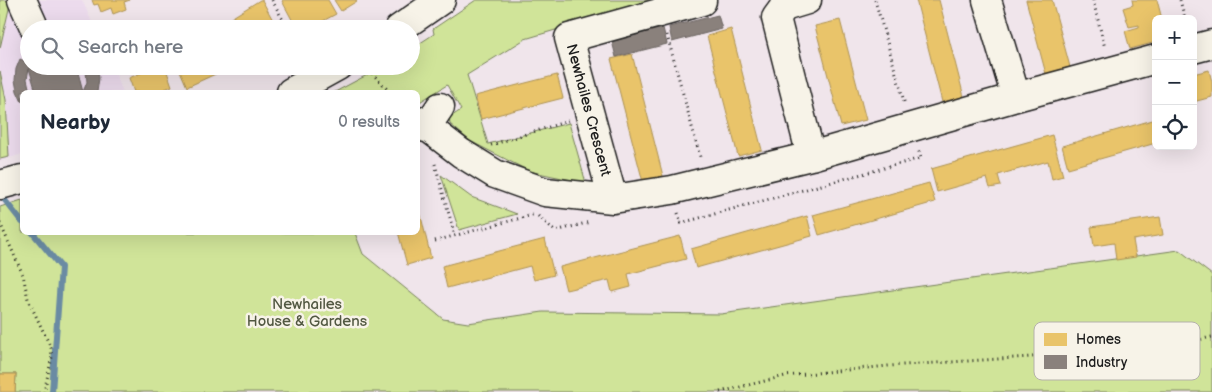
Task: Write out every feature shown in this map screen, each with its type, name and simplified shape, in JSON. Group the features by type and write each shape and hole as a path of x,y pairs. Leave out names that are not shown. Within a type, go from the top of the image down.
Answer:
{"street":[{"path":"22,0 31,20"},
{"path":"412,20 441,0"},
{"path":"807,0 784,7 776,18 811,156"},
{"path":"987,0 1016,97"},
{"name":"Newhailes Crescent","path":"614,199 569,38 702,1"},
{"path":"1197,48 1212,44"},
{"name":"Newhailes Crescent","path":"428,118 461,153 496,174 545,192 614,199 672,190 811,156 1152,60"},
{"path":"295,90 322,75"}],"path":[{"path":"272,0 283,20"},
{"path":"875,0 912,127"},
{"path":"1093,0 1111,71"},
{"path":"1180,0 1184,15"},
{"path":"661,12 707,182"},
{"path":"374,75 388,90"},
{"path":"461,153 590,115"},
{"path":"428,118 455,236"},
{"path":"681,223 921,158"},
{"path":"435,241 536,214 545,192"},
{"path":"0,223 23,275 28,299 51,348 52,357 44,392"},
{"path":"720,392 786,376 888,366 1034,357"}],"shaded area":[{"path":"0,0 82,0 91,20 20,20 20,75 116,75 122,90 20,90 20,155 0,161"}],"green space":[{"path":"0,0 11,0 0,48"},
{"path":"476,0 657,0 525,39 467,75 488,144 569,123 586,183 529,171 470,141 450,124 449,118 461,110 447,85 420,102 420,90 339,90 367,75 420,75 420,43 434,34 433,29"},
{"path":"0,71 6,100 9,157 0,159"},
{"path":"441,175 471,197 517,214 459,230"},
{"name":"Newhailes House & Gardens","path":"20,201 20,235 356,235 363,254 443,319 468,323 543,312 721,314 1179,250 1212,275 1212,392 15,392 16,374 0,374 0,207"}],"building: Homes":[{"path":"92,0 130,0 124,2 126,9 113,14 111,8 101,12 98,4 94,5"},
{"path":"262,0 273,20 232,20 231,18"},
{"path":"328,0 336,14 325,20 292,20 282,1"},
{"path":"334,0 356,0 357,1 341,11"},
{"path":"916,0 939,0 964,97 942,102"},
{"path":"1026,0 1052,0 1070,67 1046,74"},
{"path":"1132,0 1157,0 1161,15 1152,15 1152,43 1130,49 1125,31 1139,27 1139,25 1129,27 1123,8 1133,5"},
{"path":"840,20 866,120 841,126 815,26"},
{"path":"731,29 762,150 738,156 707,36"},
{"path":"632,54 663,176 643,182 611,59"},
{"path":"1209,70 1212,82 1212,97 1197,101 1197,73"},
{"path":"136,75 168,75 172,86 162,90 133,90 129,78"},
{"path":"182,75 213,75 187,87"},
{"path":"557,75 563,98 481,119 475,96"},
{"path":"1152,120 1152,144 1068,168 1062,146"},
{"path":"1052,135 1063,176 1052,179 1048,161 998,175 1001,186 990,188 987,178 937,192 931,169"},
{"path":"929,183 935,202 819,235 813,215"},
{"path":"420,212 431,258 407,265 399,235 420,235"},
{"path":"807,216 812,236 696,268 691,249"},
{"path":"1160,217 1163,235 1133,240 1136,257 1116,260 1114,243 1094,246 1091,227"},
{"path":"680,236 686,259 628,274 631,287 612,292 609,280 566,290 560,267"},
{"path":"545,239 554,275 534,280 530,266 447,288 442,266"},
{"path":"0,374 16,374 15,392 0,392"}],"building: Industry":[{"path":"718,15 722,29 672,42 669,27"},
{"path":"663,28 667,44 616,57 612,41"},
{"path":"20,59 20,75 28,75 30,90 20,90 20,98 15,80 16,69"},
{"path":"31,75 78,75 82,90 35,90"},
{"path":"86,75 98,75 97,90 84,90 87,82"}],"waterway":[{"path":"0,194 20,219"},
{"path":"34,235 61,267 52,392"}]}
